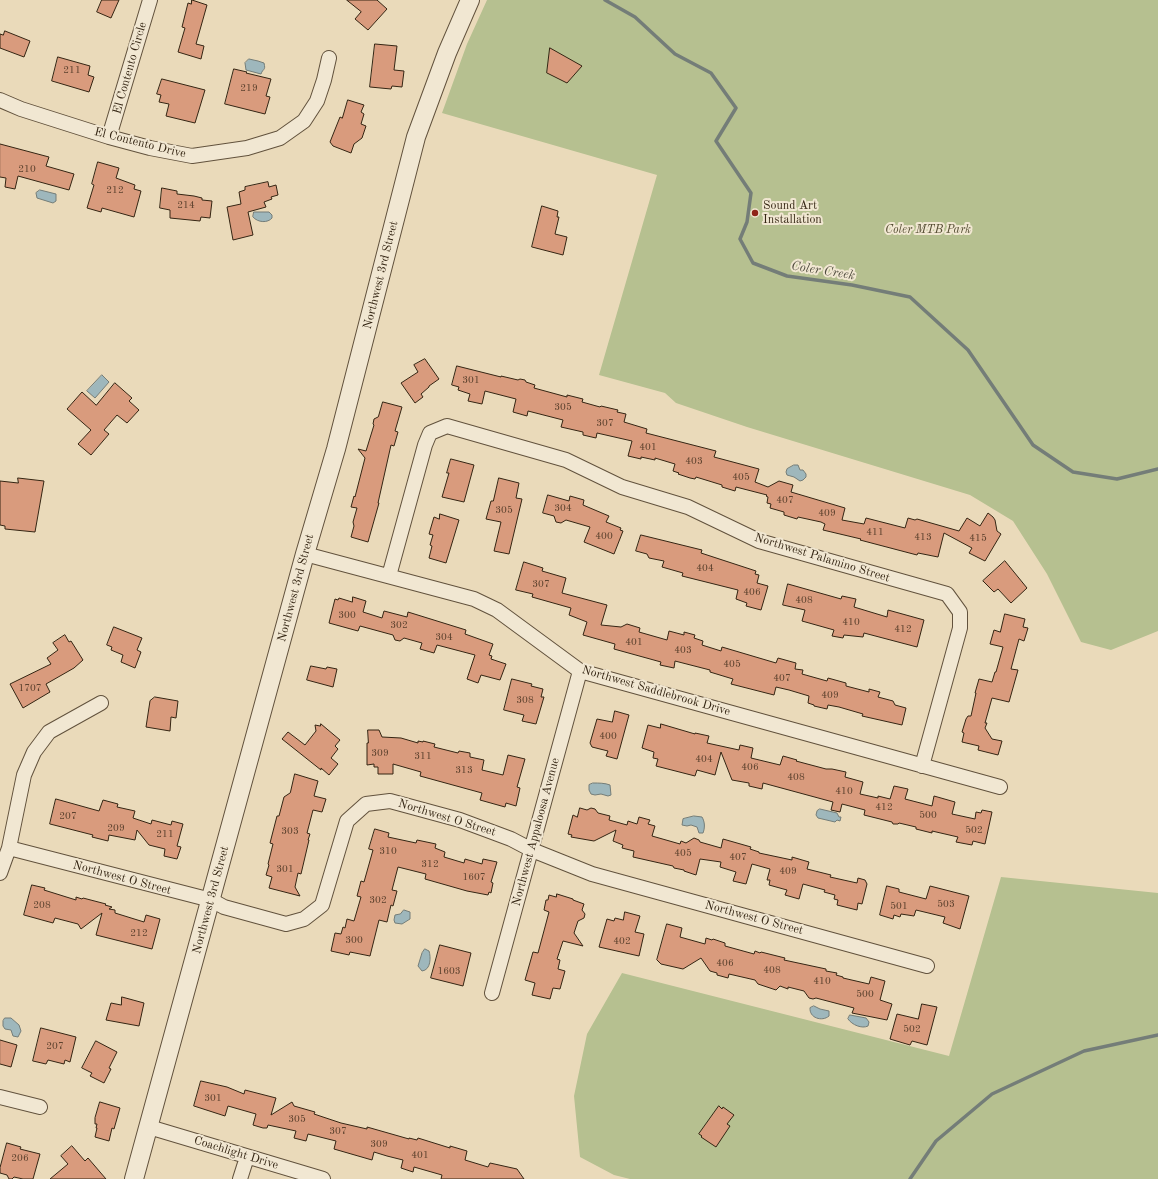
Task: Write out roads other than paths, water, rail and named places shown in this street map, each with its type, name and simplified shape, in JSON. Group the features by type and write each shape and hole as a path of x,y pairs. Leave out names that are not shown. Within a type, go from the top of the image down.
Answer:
{"street":[{"name":"El Contento Circle","path":"109,136 150,0"},
{"name":"Northwest 3rd Street","path":"134,1179 305,554 336,449 416,137 447,53 470,0"},
{"name":"El Contento Drive","path":"0,100 21,109 150,148 192,156 247,148 280,138 304,121 317,101 329,58"},
{"name":"Northwest Palamino Street","path":"389,576 425,444 430,433 447,426 566,460 622,487 688,507 759,541 947,594 960,612 960,628 922,766"},
{"name":"Northwest Saddlebrook Drive","path":"305,554 474,599 496,610 580,671 1000,787"},
{"name":"Northwest Appaloosa Avenue","path":"492,993 580,671"},
{"path":"0,873 9,848 24,775 34,752 49,732 100,703"},
{"name":"Northwest O Street","path":"9,848 211,900 224,907 286,924 304,919 322,905 347,821 366,804 390,801 460,820 511,839 532,850 592,874 927,966"},
{"path":"0,1097 40,1107"},
{"name":"Coachlight Drive","path":"149,1127 323,1179"},
{"path":"240,1179 247,1157"}],"water":[{"path":"249,59 264,63 265,66 261,74 246,70 245,63"},
{"path":"40,190 56,194 56,201 53,203 37,198 36,193"},
{"path":"254,212 269,212 272,215 272,218 268,221 260,221 253,217"},
{"path":"102,375 109,382 95,398 87,391"},
{"path":"794,465 798,465 800,470 803,470 806,474 806,477 803,480 800,481 787,475 787,469"},
{"path":"593,783 604,783 610,785 611,795 591,794 589,785"},
{"path":"820,809 837,813 839,817 841,817 840,821 837,820 835,822 818,818 816,815 817,811"},
{"path":"694,816 702,817 704,821 703,833 699,833 697,827 682,825 683,819"},
{"path":"404,910 410,912 410,919 402,924 395,923 395,915 400,914"},
{"path":"425,949 429,951 430,963 425,970 422,971 418,966 422,953"},
{"path":"814,1006 829,1011 829,1016 823,1019 814,1017 810,1011 810,1008"},
{"path":"850,1015 866,1018 869,1022 868,1026 860,1027 855,1025 848,1019"},
{"path":"5,1018 11,1018 19,1025 21,1031 18,1037 13,1036 11,1030 5,1029 3,1026 3,1021"}],"waterway":[{"name":"Coler Creek","path":"605,0 635,17 675,54 711,73 736,108 716,141 751,193 747,222 740,239 753,263 787,276 852,285 910,297 968,350 1033,445 1073,472 1117,479 1158,469"},
{"path":"910,1179 936,1141 992,1094 1084,1051 1158,1035"}],"place":[{"name":"Sound Art Installation","path":"755,213"}],"park label":[{"name":"Coler MTB Park","path":"928,230"}]}
